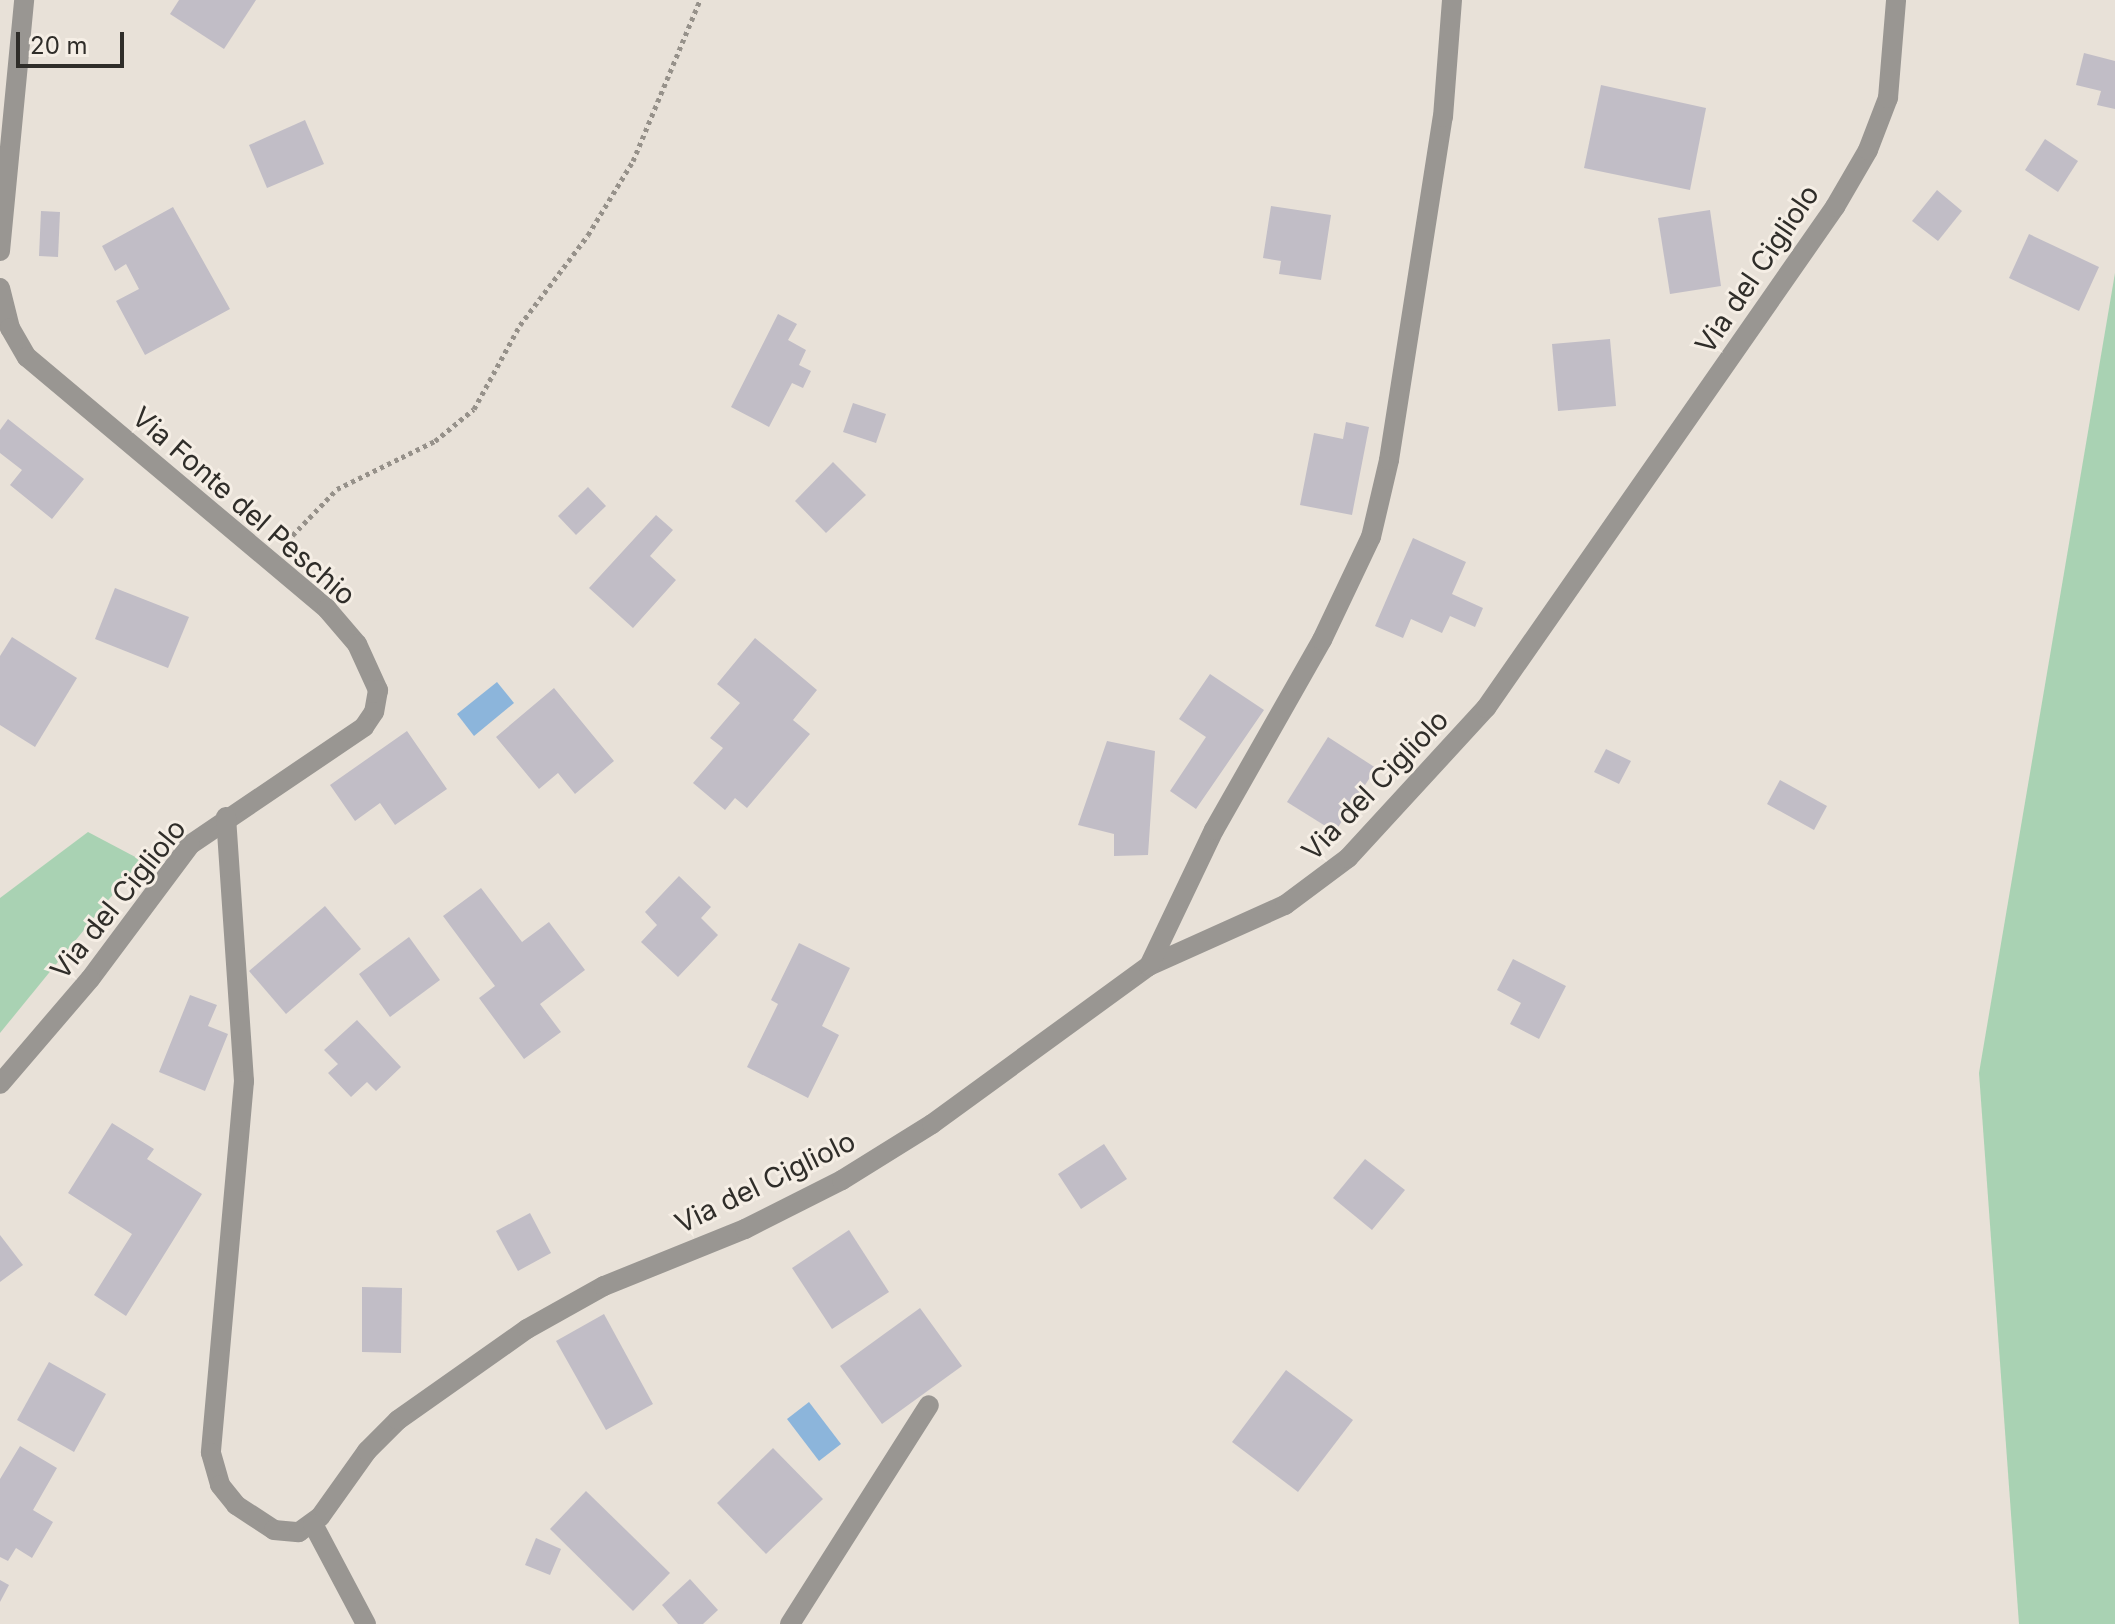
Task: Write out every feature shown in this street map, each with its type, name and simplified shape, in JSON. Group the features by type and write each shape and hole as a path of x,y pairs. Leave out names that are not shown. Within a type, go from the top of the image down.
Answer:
{"street":[{"path":"0,251 24,0"},
{"path":"1149,966 1214,830 1322,640 1371,537 1389,460 1441,128 1452,0"},
{"name":"Via del Cigliolo","path":"226,817 244,1081 211,1453 220,1485 247,1513 281,1532 299,1532 313,1524 390,1427 516,1337 592,1292 745,1229 865,1167 1149,966 1264,915 1321,882 1428,775 1486,708 1862,162 1888,98 1896,0"},
{"name":"Via Fonte del Peschio","path":"0,288 10,328 33,363 327,609 357,644 377,681 377,702 364,727 226,817"},
{"name":"Via del Cigliolo","path":"0,1084 90,979 185,851 226,817"},
{"path":"790,1624 929,1405"},
{"path":"313,1524 366,1624"}],"path":[{"path":"271,562 337,489 435,441 474,409 520,325 588,235 633,161 700,0"}],"green space":[{"path":"2115,273 2115,1624 2019,1624 1979,1073"},
{"path":"88,832 141,860 0,1033 0,898"}],"water":[{"path":"497,682 514,703 474,736 457,714"},
{"path":"809,1402 841,1444 819,1461 787,1419"}],"building":[{"path":"179,0 256,0 224,49 170,14"},
{"path":"2084,53 2115,61 2115,109 2097,105 2101,91 2076,85"},
{"path":"1601,85 1706,108 1690,190 1584,168"},
{"path":"305,120 324,164 267,188 249,145"},
{"path":"2045,139 2078,161 2058,192 2025,170"},
{"path":"1937,190 1962,211 1938,241 1912,221"},
{"path":"1271,206 1331,215 1321,280 1279,274 1281,261 1263,258"},
{"path":"173,207 230,309 145,355 116,301 139,289 126,264 115,271 102,246"},
{"path":"1710,210 1721,286 1670,294 1658,218"},
{"path":"41,211 60,212 58,257 39,256"},
{"path":"2029,234 2099,267 2079,311 2009,278"},
{"path":"778,314 797,324 788,340 806,350 799,365 811,371 803,388 792,383 769,427 731,407"},
{"path":"1610,339 1616,406 1558,411 1552,344"},
{"path":"853,403 886,414 876,443 843,432"},
{"path":"8,419 84,479 52,519 10,485 22,470 0,453 0,430"},
{"path":"1346,422 1369,427 1352,515 1300,505 1314,433 1343,439"},
{"path":"833,462 866,495 826,533 795,501"},
{"path":"588,487 606,506 576,535 558,516"},
{"path":"656,515 673,530 650,556 676,580 633,628 589,588"},
{"path":"1413,538 1466,562 1452,594 1483,608 1475,627 1450,616 1442,633 1411,619 1403,638 1375,626"},
{"path":"115,588 189,617 168,668 95,639"},
{"path":"12,637 77,678 35,747 0,725 0,656"},
{"path":"755,638 817,690 793,720 810,734 747,808 735,798 725,810 693,783 723,748 710,738 740,703 717,684"},
{"path":"1210,674 1264,710 1196,809 1170,791 1206,737 1179,719"},
{"path":"554,688 614,761 575,794 558,773 539,789 496,737"},
{"path":"407,731 447,789 395,825 380,803 355,821 330,785"},
{"path":"1328,737 1376,768 1335,832 1287,802"},
{"path":"1107,741 1155,751 1148,855 1114,856 1114,834 1078,825"},
{"path":"1606,749 1631,761 1619,784 1594,772"},
{"path":"1780,780 1827,806 1814,830 1767,804"},
{"path":"679,876 711,907 701,918 718,935 678,977 641,942 657,925 645,912"},
{"path":"481,888 522,942 549,922 585,970 540,1004 561,1032 524,1059 479,998 495,986 443,916"},
{"path":"325,906 361,949 286,1014 249,971"},
{"path":"409,937 440,980 390,1017 359,974"},
{"path":"799,943 850,968 822,1026 839,1035 808,1098 747,1067 778,1004 771,1000"},
{"path":"1513,959 1566,986 1539,1039 1510,1024 1521,1003 1497,990"},
{"path":"190,995 217,1005 208,1026 228,1034 205,1091 159,1072"},
{"path":"357,1020 401,1067 376,1091 367,1082 351,1097 328,1073 338,1064 324,1050"},
{"path":"112,1123 154,1149 147,1159 202,1194 126,1316 94,1295 132,1234 68,1193"},
{"path":"1104,1144 1127,1179 1081,1209 1058,1174"},
{"path":"1365,1159 1405,1190 1372,1230 1333,1198"},
{"path":"530,1213 551,1253 518,1271 496,1231"},
{"path":"849,1230 889,1292 832,1329 792,1268"},
{"path":"0,1235 23,1265 0,1282"},
{"path":"362,1287 402,1288 401,1353 362,1352"},
{"path":"920,1308 962,1366 882,1424 840,1366"},
{"path":"604,1314 653,1404 606,1430 556,1341"},
{"path":"49,1362 106,1394 74,1452 17,1420"},
{"path":"1286,1370 1353,1420 1298,1492 1232,1442"},
{"path":"20,1446 57,1468 33,1510 53,1522 32,1558 16,1548 8,1561 0,1557 0,1479"},
{"path":"773,1448 823,1499 766,1554 717,1503"},
{"path":"586,1491 670,1573 633,1611 550,1529"},
{"path":"536,1538 561,1549 550,1575 525,1565"},
{"path":"690,1579 718,1610 703,1624 678,1624 662,1605"},
{"path":"0,1580 9,1585 0,1602"}]}
